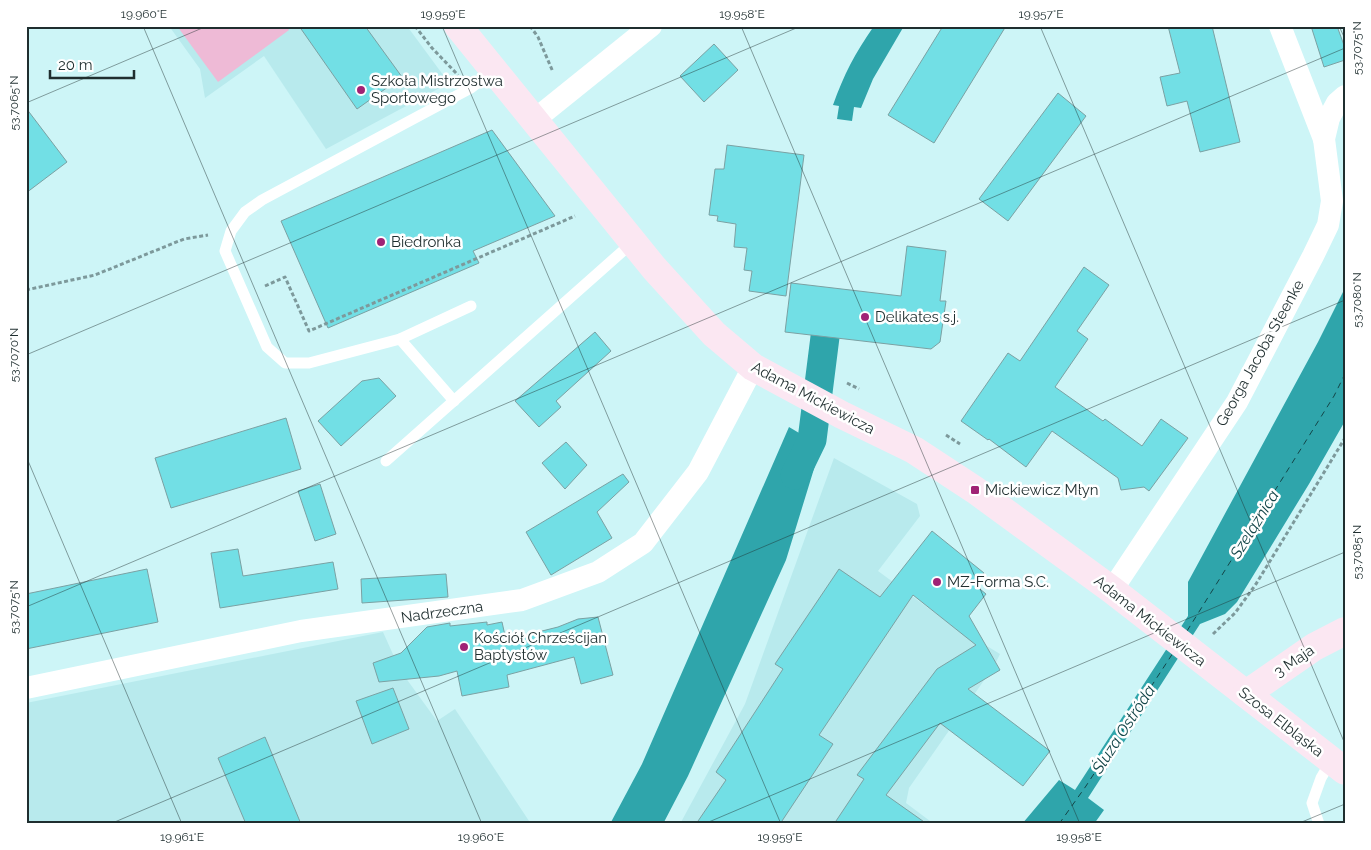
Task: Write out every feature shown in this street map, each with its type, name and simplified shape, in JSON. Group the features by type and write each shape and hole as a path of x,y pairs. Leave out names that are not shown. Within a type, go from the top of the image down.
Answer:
{"main road":[{"name":"Adama Mickiewicza","path":"458,26 493,72 632,242 714,334 753,367 796,391 914,450 975,490 1218,672"},
{"name":"3 Maja","path":"1246,694 1314,647 1345,631"},
{"name":"Szosa Elbląska","path":"1218,672 1338,766"}],"street":[{"path":"533,121 651,26"},
{"path":"1280,26 1324,139"},
{"name":"Georga Jacoba Steenke","path":"1120,597 1237,402 1328,225 1332,201 1324,139 1329,118 1338,103 1345,96"},
{"name":"Nadrzeczna","path":"26,688 301,631 522,600 598,572 643,544 698,472 753,367"}],"lane":[{"path":"471,306 400,339 309,363 285,363 267,347 226,251 231,232 245,212 262,200 471,88 493,72"},
{"path":"386,461 632,242"},
{"path":"400,339 454,401"},
{"path":"1320,824 1312,802 1320,778 1338,766"}],"path":[{"path":"530,26 538,37 555,78"},
{"path":"264,286 285,277 309,331 580,214"},
{"path":"26,290 95,275 184,240 231,232"},
{"path":"1207,639 1235,613 1256,584 1345,438"}],"shaded area":[{"name":"Szkoła Mistrzostwa Sportowego","path":"169,26 407,26 449,83 326,149 264,56 205,98 200,69"},
{"path":"177,26 286,26 289,30 218,82"},
{"path":"834,458 917,504 920,516 878,571 946,621 1000,654 994,666 909,788 906,803 934,824 680,824 745,704"},
{"path":"383,632 400,670 437,721 455,709 531,824 26,824 26,703"}],"water":[{"path":"874,26 904,26 873,79 861,108 854,107 852,121 837,119 839,106 833,105 837,94 850,64"},
{"path":"1345,288 1345,421 1309,484 1237,602 1225,614 1200,624 1088,798 1104,810 1094,824 1022,824 1059,780 1075,790 1188,616 1188,582 1318,342"},
{"path":"789,427 821,446 786,560 688,776 663,824 610,824 642,764"}],"building":[{"path":"299,26 365,26 402,77 357,109"},
{"path":"943,26 1006,26 934,143 888,115"},
{"path":"1168,26 1212,26 1240,142 1200,152 1187,101 1167,106 1160,77 1180,73"},
{"path":"1311,26 1337,26 1345,48 1345,60 1324,67"},
{"path":"714,44 738,70 704,102 680,76"},
{"path":"1058,93 1086,116 1008,221 979,199"},
{"path":"26,108 67,162 26,193"},
{"name":"Biedronka","path":"492,130 555,216 473,251 479,263 328,328 281,221"},
{"path":"727,145 804,155 786,296 749,291 752,271 744,270 747,248 734,247 736,224 717,221 718,216 709,215 715,169 724,169"},
{"name":"Delikates s.j.","path":"907,246 946,251 940,301 946,301 940,342 931,349 785,332 791,283 901,296"},
{"path":"1084,267 1109,285 1077,331 1088,339 1055,387 1103,421 1105,419 1142,446 1161,419 1188,438 1149,491 1144,487 1121,490 1118,478 1052,431 1026,467 961,421 1008,353 1020,361"},
{"path":"595,332 611,351 556,401 561,407 539,427 515,401"},
{"path":"379,378 396,396 341,446 318,421 362,381"},
{"path":"286,418 301,469 171,508 155,458"},
{"path":"566,442 587,465 565,489 542,463"},
{"path":"623,474 629,482 597,512 612,538 551,575 526,532"},
{"path":"320,484 336,534 315,541 298,491"},
{"path":"932,531 984,573 975,585 986,594 969,616 1000,670 968,689 1050,751 1023,786 940,723 886,795 927,824 834,824 864,779 857,775 937,669 976,645 913,595 819,735 833,744 780,824 696,824 726,780 716,772 783,669 775,664 839,569 880,597"},
{"path":"238,549 243,576 333,562 338,589 220,608 211,553"},
{"path":"147,569 158,622 26,649 26,594"},
{"path":"446,574 448,597 362,603 361,579"},
{"path":"598,617 613,675 581,684 574,657 507,675 509,687 462,696 457,671 439,676 379,682 373,663 401,653 427,627 450,623 450,626 487,622 487,625 502,622 506,640 558,627 578,619"},
{"path":"393,688 409,729 372,744 356,701"},
{"path":"265,737 301,824 246,824 218,758"}],"waterway":[{"path":"795,475 812,440 825,337"}],"ferry route":[{"path":"1187,631 1334,396 1345,374"},
{"path":"1059,824 1173,653"}],"place":[{"name":"Szkoła Mistrzostwa Sportowego","path":"361,90"},
{"name":"Biedronka","path":"381,242"},
{"name":"Delikates s.j.","path":"865,317"},
{"name":"Mickiewicz Młyn","path":"975,490"},
{"name":"MZ-Forma S.C.","path":"937,582"},
{"name":"Kościół Chrześcijan Baptystów","path":"464,647"}],"water label":[{"name":"Szelążnica","path":"1254,524"},
{"name":"Śluza Ostróda","path":"1123,729"}]}
